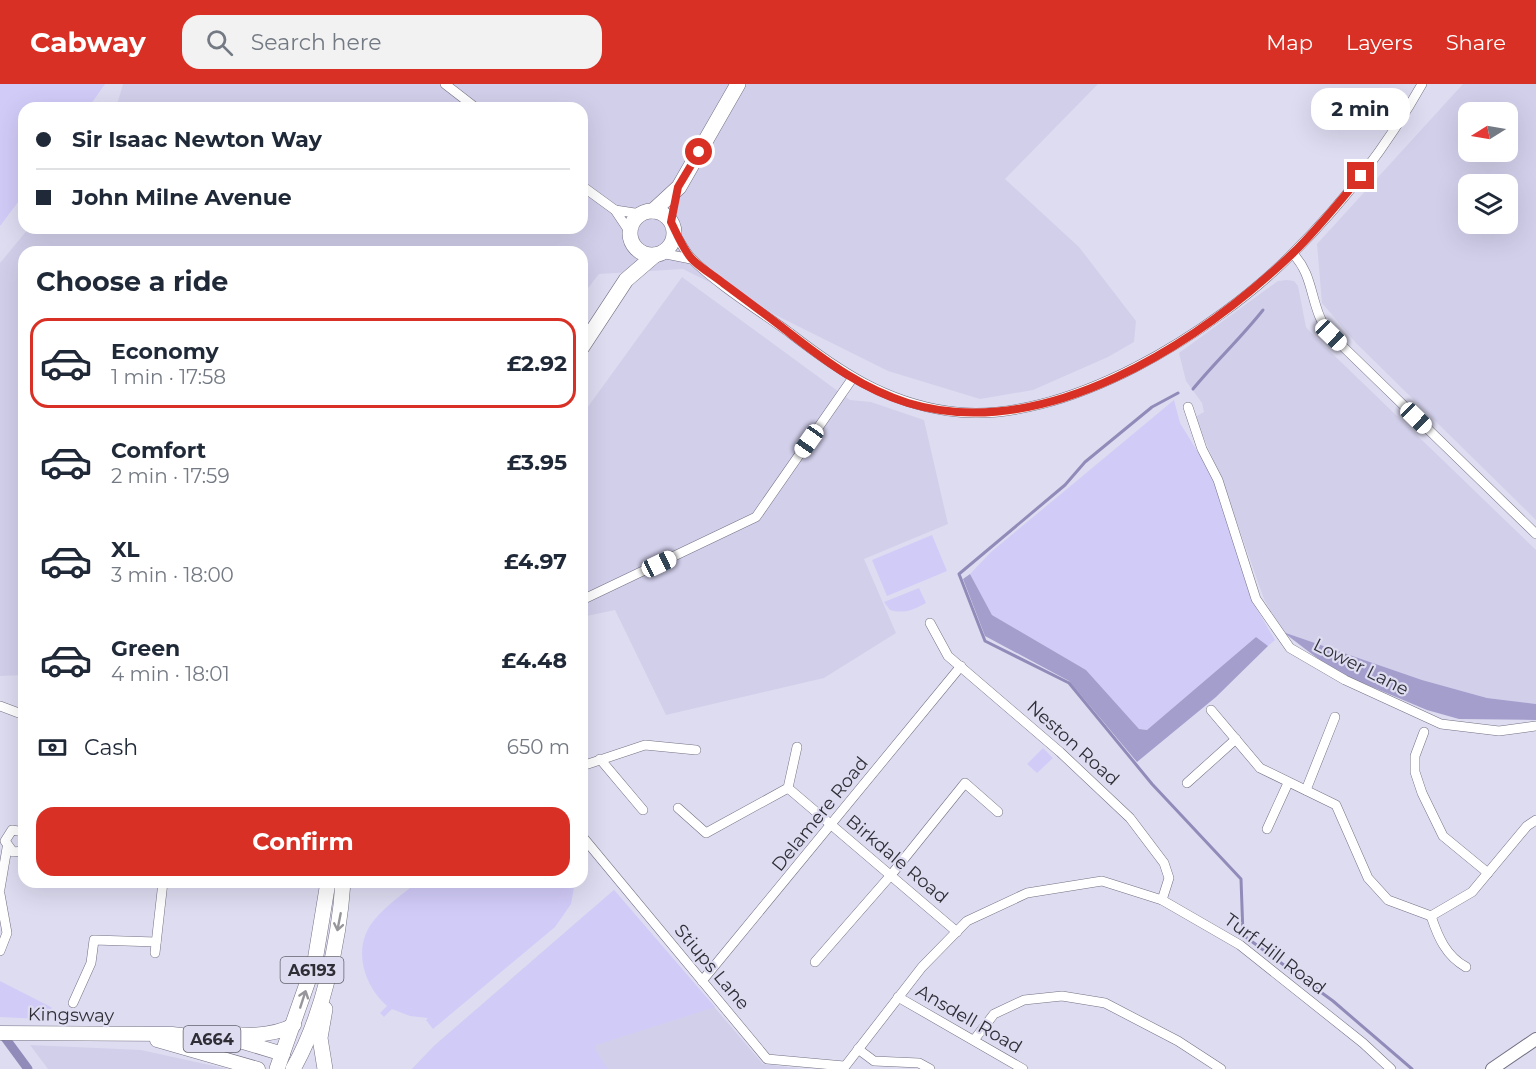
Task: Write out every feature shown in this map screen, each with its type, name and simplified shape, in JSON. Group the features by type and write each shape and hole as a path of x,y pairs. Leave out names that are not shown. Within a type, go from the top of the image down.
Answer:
{"highway":[{"path":"626,280 633,223 678,187 738,84"},
{"path":"588,338 626,280 671,245 678,187"},
{"path":"647,213 667,216 673,227"},
{"path":"632,239 642,253 658,254"},
{"name":"A6193","path":"285,1065 294,1025 315,961 327,888"},
{"name":"A6193","path":"325,1069 320,1038 341,912 343,888"},
{"name":"A6193","path":"285,1065 332,962"},
{"name":"A664","path":"285,1065 314,1069"}],"main road":[{"name":"A664","path":"172,1034 207,1032 262,1034 282,1031 294,1025"},
{"name":"Kingsway","path":"0,1033 140,1036 172,1034 229,1040 285,1065"},
{"name":"Kingsway","path":"140,1036 258,1069"},
{"path":"1492,1069 1536,1039"}],"street":[{"path":"444,84 468,102"},
{"path":"673,227 692,259 852,379 908,403 949,411 989,413 1045,404 1100,383 1172,346 1227,308 1293,254 1361,176 1390,138 1422,84"},
{"path":"588,190 615,210 632,239"},
{"path":"615,210 647,213"},
{"path":"658,254 692,259"},
{"path":"1293,254 1307,270 1315,309 1320,322 1331,335 1536,534"},
{"path":"588,597 756,518 852,379"},
{"name":"Lower Lane","path":"1192,410 1202,449 1218,480 1256,598 1290,648 1345,680 1441,724 1499,731 1536,726"},
{"name":"Neston Road","path":"930,623 948,656 1060,752 1130,818 1164,863 1168,878 1162,900"},
{"name":"Delamere Road","path":"702,981 832,826 961,666"},
{"path":"0,706 18,713"},
{"path":"1211,710 1260,768 1336,805 1368,878 1388,900 1431,916"},
{"path":"1306,790 1335,717"},
{"path":"1424,732 1415,756 1415,772 1422,793 1443,836 1488,873"},
{"path":"1187,783 1236,739"},
{"path":"588,764 645,745 696,750"},
{"path":"678,808 706,833 788,788 797,747"},
{"path":"600,759 643,810"},
{"path":"815,962 891,875 965,783 998,812"},
{"path":"1267,829 1288,783"},
{"name":"Birkdale Road","path":"788,788 957,932"},
{"path":"0,951 7,933 0,891 5,873 6,838 18,819"},
{"path":"1431,916 1472,892 1527,826 1536,820"},
{"path":"6,838 18,848"},
{"name":"Stiups Lane","path":"588,844 766,1059 844,1068"},
{"path":"5,873 18,857"},
{"name":"Turf Hill Road","path":"844,1068 922,967 967,921 1027,893 1102,881 1162,900 1240,945 1363,1043 1391,1069"},
{"path":"155,953 162,888"},
{"path":"1431,916 1439,941 1458,963 1466,967"},
{"path":"73,1003 92,963 94,940 156,942"},
{"path":"974,1040 994,1014 1024,1000 1062,996 1105,1004 1178,1041 1221,1069"},
{"name":"Ansdell Road","path":"898,998 1023,1069"},
{"path":"858,1049 874,1061 919,1063 930,1069"}],"shaded area":[{"path":"0,84 105,84 92,102 18,102 18,202 0,226"},
{"path":"123,84 1098,84 1005,179 1079,247 1136,321 1134,342 1108,357 1033,390 980,399 888,371 683,269 599,274 588,288 588,246 18,246 18,675 0,676 0,263 24,234 588,234 588,102 118,102"},
{"path":"1463,84 1536,84 1536,520 1356,343 1322,303 1317,244"},
{"path":"682,277 850,400 871,402 924,420 948,524 864,559 896,633 824,678 666,715 615,610 588,616 588,407"},
{"path":"1278,281 1294,281 1298,286 1306,327 1312,334 1536,550 1536,704 1487,698 1422,680 1283,632 1264,599 1223,483 1195,417 1204,412 1202,403 1186,381 1179,353"},
{"path":"1174,400 1180,423 1212,475 1251,599 1275,640 1268,646 1256,637 1147,730 1139,729 1086,670 992,615 970,574 991,552"},
{"path":"932,535 947,571 887,596 872,560"},
{"path":"970,574 992,615 1086,670 1139,729 1147,730 1256,637 1268,646 1216,697 1137,762 1069,681 985,636 963,579"},
{"path":"919,588 926,603 913,609 900,612 890,610 884,602"},
{"path":"1283,632 1422,680 1487,698 1536,704 1536,720 1459,719 1427,710 1334,671"},
{"path":"1043,748 1053,758 1037,773 1027,764"},
{"path":"410,888 574,888 571,904 555,927 433,1029 426,1020 428,1018 410,1016 392,1009 384,1017 380,1013 387,1006 371,987 366,976 362,952 368,929 385,909"},
{"path":"614,890 763,1064 803,1069 412,1069 434,1046"},
{"path":"614,890 715,1007 596,1045 595,1049 608,1069 412,1069 434,1046"},
{"path":"0,981 52,1008 41,1019 0,1017"},
{"path":"30,1045 141,1050 228,1069 48,1069"}],"waterway":[{"path":"1193,389 1263,310"},
{"path":"1178,393 1152,407 1085,462 1065,485 959,574 985,641 1069,683 1152,784 1241,879 1243,935 1333,1001 1412,1069"},
{"path":"0,1031 28,1069"}],"route":[{"path":"699,152 678,187 671,222 674,232 692,259 828,363 861,384 908,403 974,413 1032,408 1058,400 1130,369 1185,337 1227,308 1293,254 1361,176"}]}
